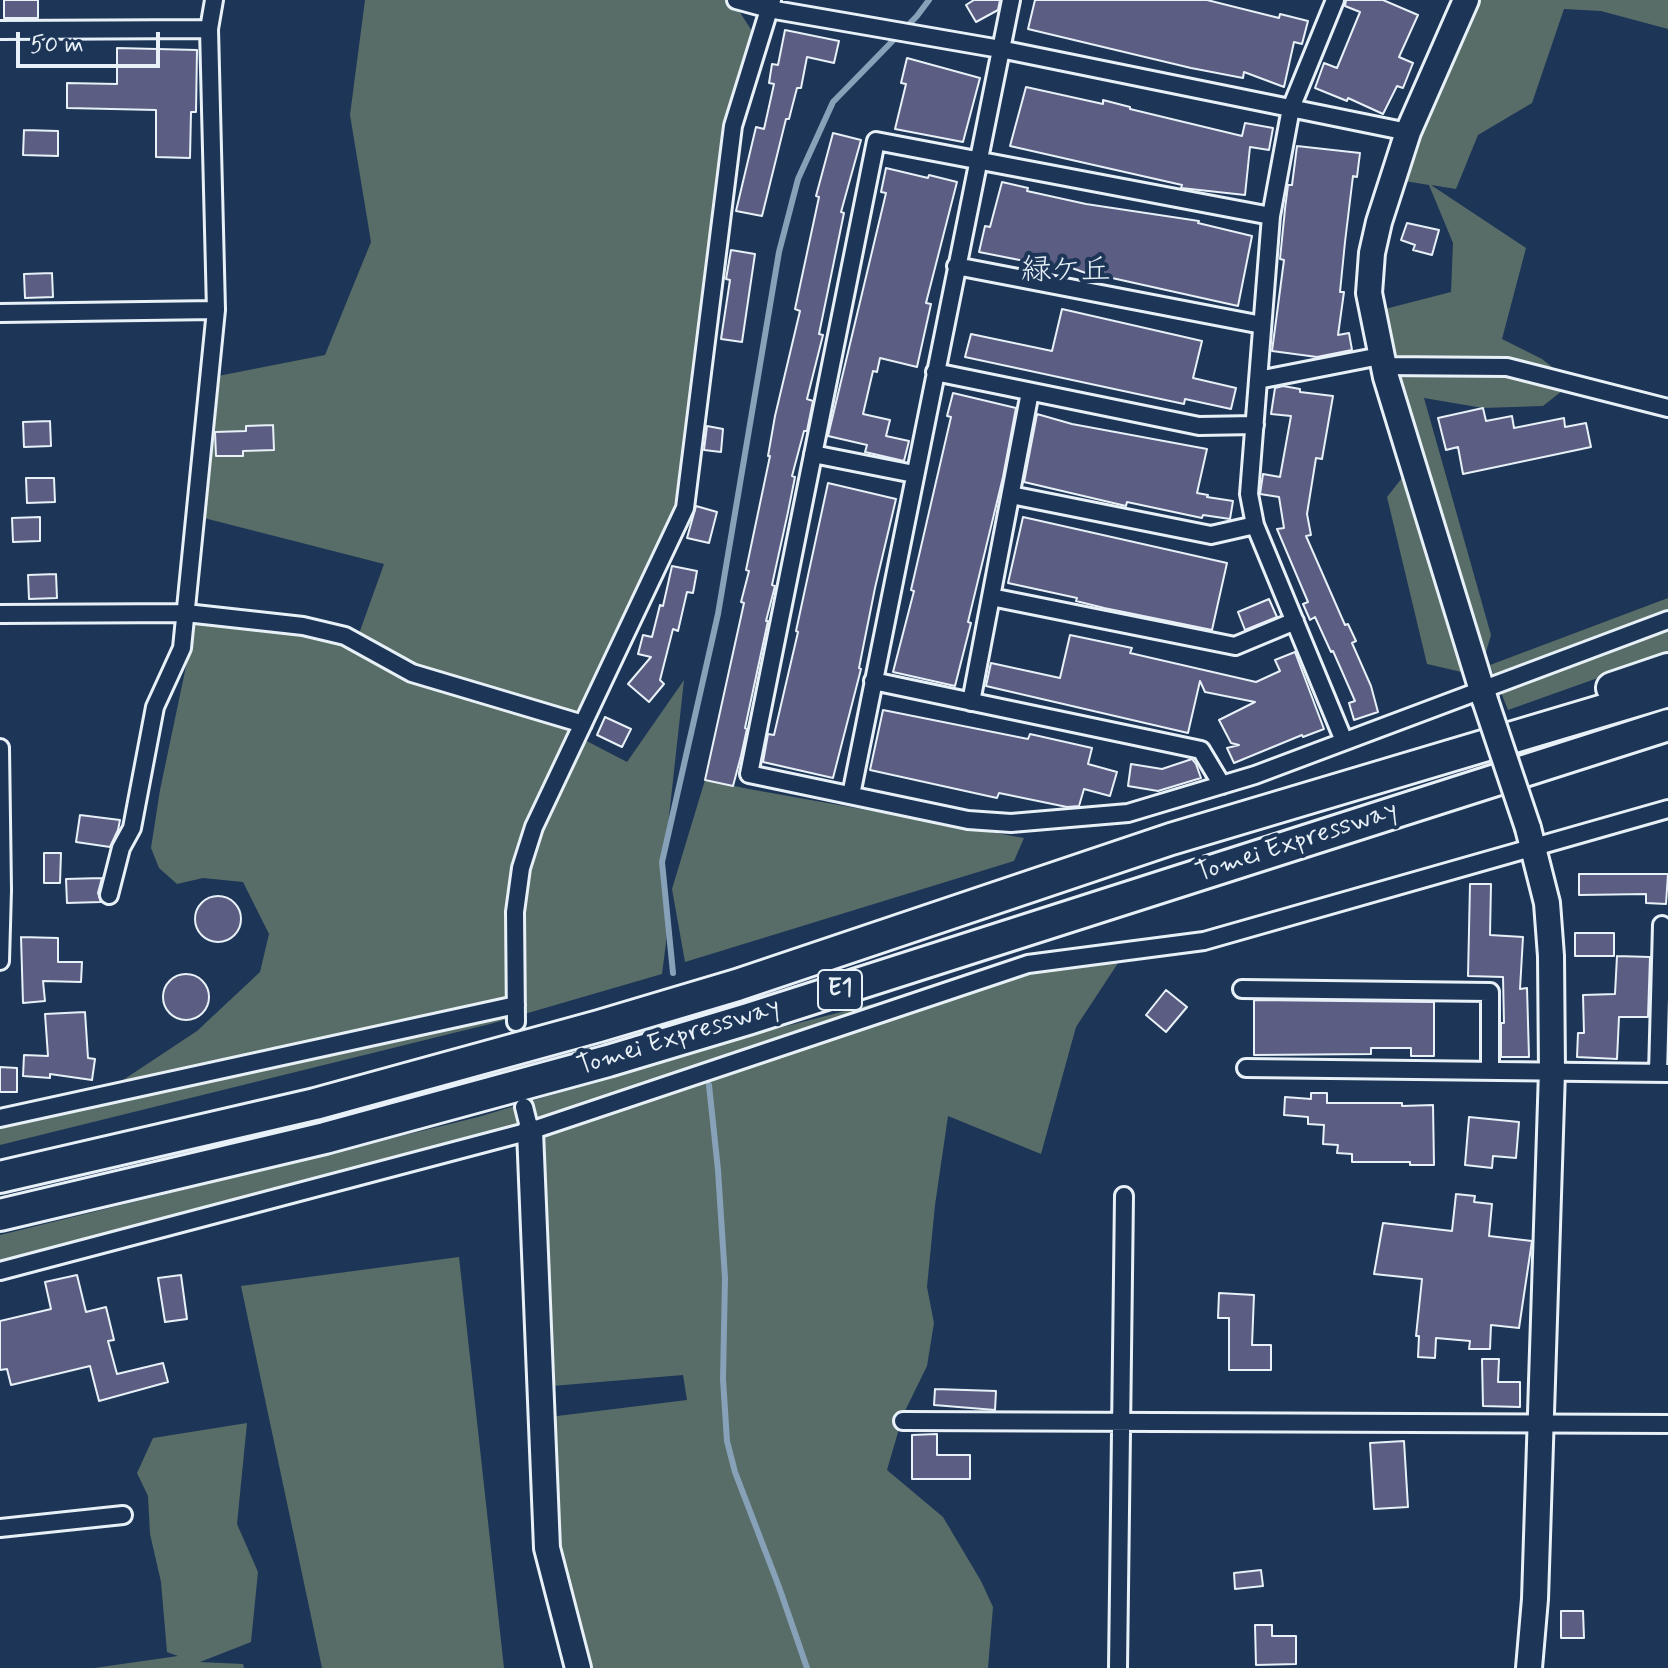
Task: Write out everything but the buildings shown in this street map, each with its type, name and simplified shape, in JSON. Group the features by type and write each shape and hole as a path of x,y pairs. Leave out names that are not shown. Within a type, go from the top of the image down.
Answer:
{"highway":[{"path":"1171,839 1668,669"},
{"name":"Tomei Expressway","path":"0,1177 315,1104 599,1026 737,985 1171,839 1668,691"},
{"name":"Tomei Expressway","path":"0,1215 325,1138 608,1061 793,1005 1668,725"}],"street":[{"path":"109,895 121,848 132,828 155,707 182,648 216,310 209,29 214,0"},
{"path":"736,0 1000,49 1408,132"},
{"path":"851,795 1011,0"},
{"path":"1334,0 1291,108 1271,216 1249,494 1255,525 1344,741"},
{"path":"1466,0 1408,132 1379,222 1372,253 1369,293 1382,361 1530,837 1547,903 1551,956 1552,1071 1535,1599 1529,1668"},
{"path":"516,1022 515,912 521,868 534,827 685,508 733,126 771,5"},
{"path":"0,30 209,29"},
{"path":"1271,216 876,141 749,774 968,820 1011,823 1128,813 1255,775 1484,694 1668,620"},
{"path":"956,266 1262,325"},
{"path":"0,313 216,310"},
{"path":"1258,380 1382,361 1507,367 1668,408"},
{"path":"935,372 1199,426 1255,425"},
{"path":"971,702 1030,392"},
{"path":"813,454 914,474"},
{"path":"1011,495 1211,535 1255,525"},
{"path":"991,597 1235,646 1295,621"},
{"path":"0,614 186,613 303,626 345,636 412,673 583,724"},
{"path":"873,681 1201,750 1222,785"},
{"path":"0,748 0,961"},
{"path":"0,1271 530,1131 1028,964 1204,941 1530,837 1668,809"},
{"path":"1246,1068 1663,1073 1662,925"},
{"path":"1242,989 1490,992 1490,1071"},
{"path":"0,1118 516,1005"},
{"path":"524,1107 530,1131 547,1548 578,1668"},
{"path":"1118,1668 1124,1196"},
{"path":"903,1421 1668,1424"},
{"path":"0,1528 123,1515"}],"green space":[{"path":"365,0 732,0 759,42 726,182 699,398 664,551 577,736 627,762 684,680 663,871 668,927 662,974 490,1024 0,1145 0,1117 120,1082 197,1031 260,972 269,934 243,882 203,878 177,884 159,868 151,848 197,614 356,642 384,564 204,518 218,376 325,355 371,242 350,115"},
{"path":"1462,0 1668,0 1668,29 1601,11 1564,9 1532,103 1478,135 1456,189 1431,185 1526,248 1502,339 1542,359 1572,383 1543,406 1483,408 1424,398 1491,635 1479,676 1427,664 1387,497 1413,464 1363,330 1385,309 1451,292 1453,243 1429,185 1393,179"},
{"path":"1668,598 1668,653 1508,710 1490,665"},
{"path":"705,780 1024,838 1014,861 685,962 672,889"},
{"path":"1120,960 1076,1027 1041,1154 948,1116 927,1287 934,1323 927,1366 903,1415 887,1470 943,1517 981,1581 993,1607 988,1668 578,1668 547,1548 541,1418 687,1400 683,1375 540,1387 530,1131 178,1224 0,1261 0,1235 478,1117 744,1037 876,1003 582,1113 1034,963"},
{"path":"459,1257 504,1668 322,1668 241,1286"},
{"path":"247,1423 237,1524 258,1572 251,1642 200,1662 243,1664 244,1668 94,1668 178,1656 167,1652 161,1582 150,1534 148,1496 137,1473 153,1438"}],"waterway":[{"path":"673,973 662,862 718,614 779,252 798,179 833,102 929,0"},
{"path":"709,1085 725,1278 723,1379 727,1441 735,1472 807,1668"}],"district":[{"name":"緑ケ丘","path":"1066,273"}]}
